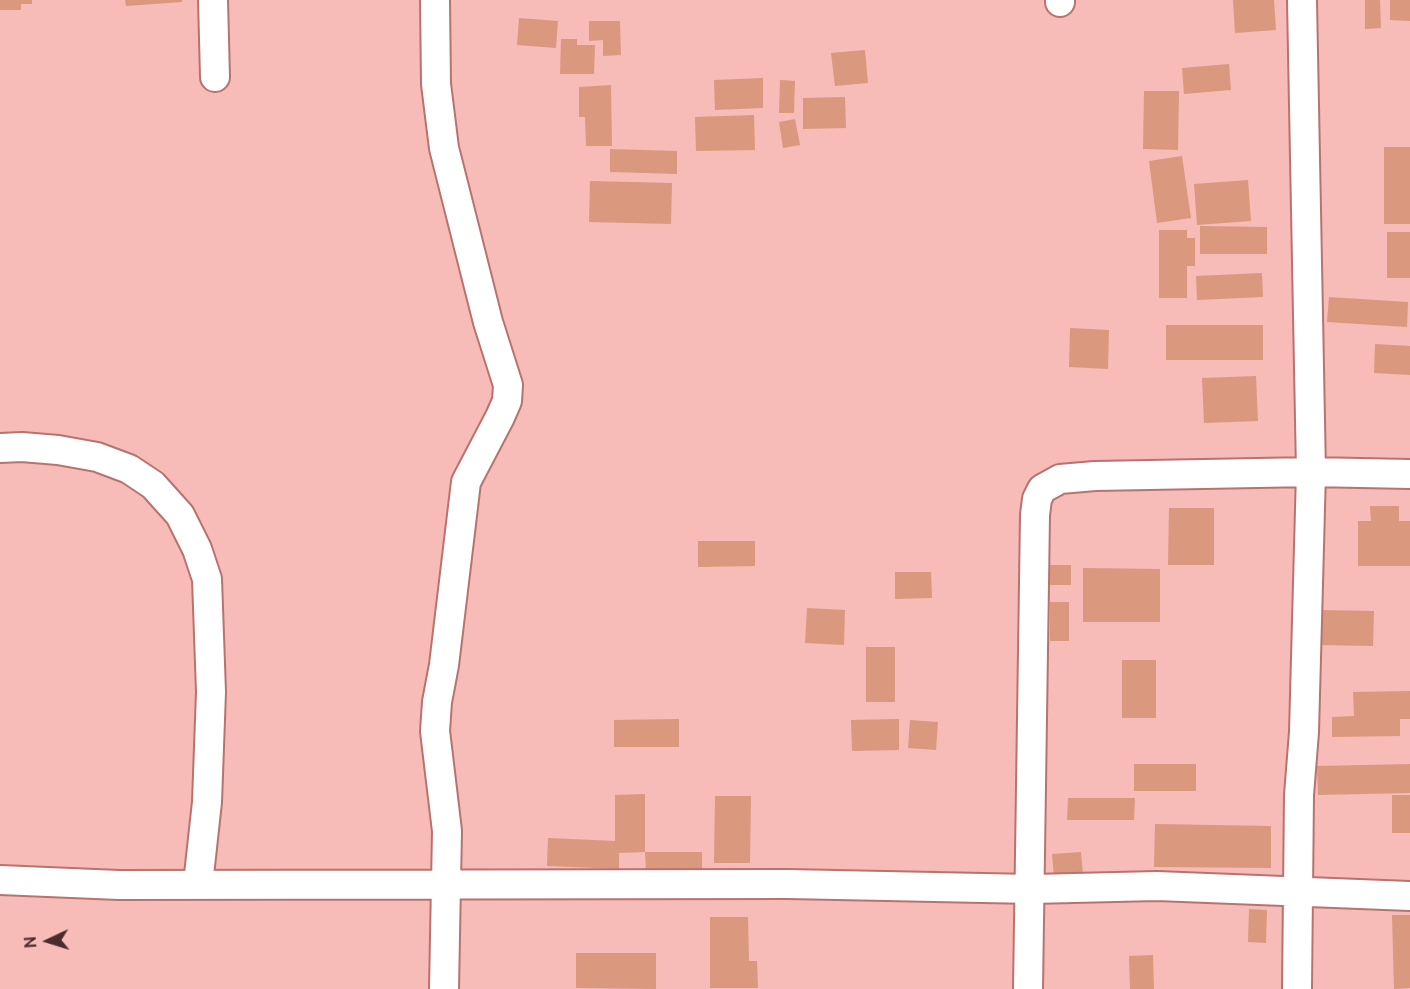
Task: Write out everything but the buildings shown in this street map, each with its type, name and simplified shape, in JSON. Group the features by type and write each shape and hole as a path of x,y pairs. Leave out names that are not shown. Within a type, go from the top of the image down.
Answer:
{"street":[{"path":"213,0 215,77"},
{"path":"435,0 436,84 444,148 488,322 508,385 507,401 466,482 444,664 437,702 435,731 447,831 448,885 444,989"},
{"path":"1297,989 1299,795 1304,732 1311,472 1302,0"},
{"path":"0,448 58,450 97,457 129,469 153,485 180,515 197,549 207,579 211,693 207,802 198,884"},
{"path":"1028,989 1032,889 1034,524 1037,499 1042,489 1060,479 1086,477 1311,472 1410,474"},
{"path":"0,880 119,885 788,884 1032,889 1157,886 1410,896"}]}
